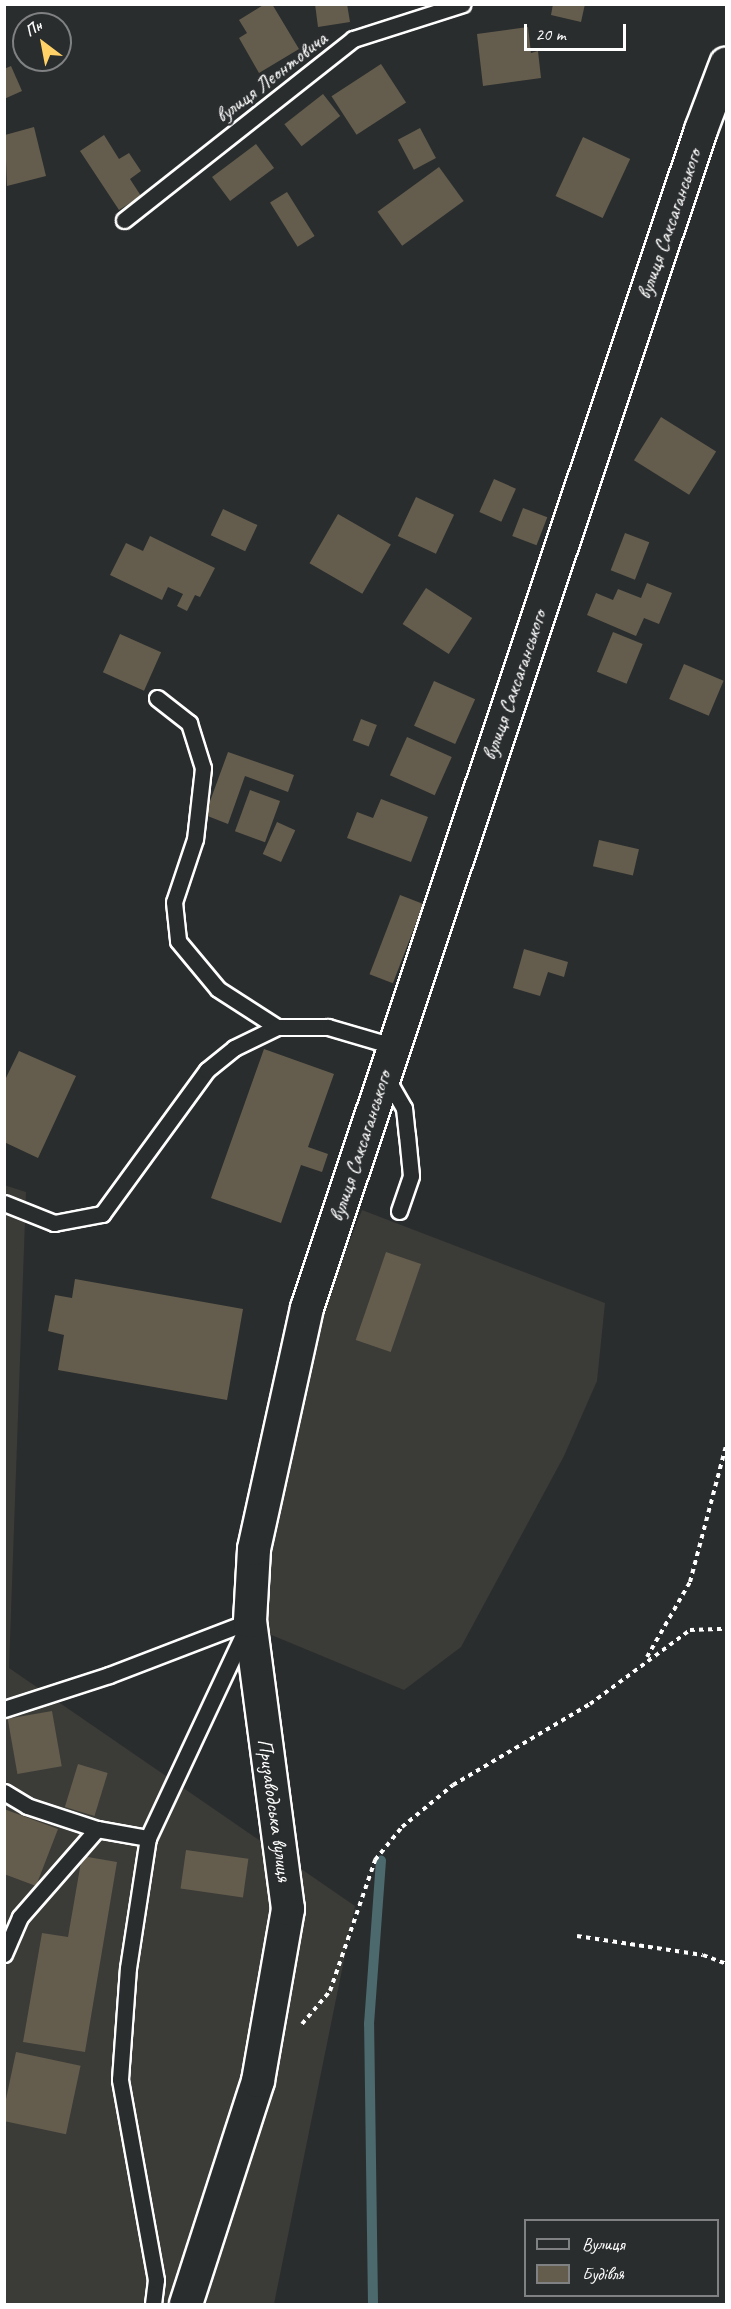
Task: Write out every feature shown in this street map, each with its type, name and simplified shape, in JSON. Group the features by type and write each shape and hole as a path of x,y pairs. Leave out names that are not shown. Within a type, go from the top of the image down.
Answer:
{"street":[{"name":"вулиця Саксаганського","path":"307,1308 388,1060 701,130 726,64"},
{"name":"Призаводська вулиця","path":"186,2304 258,2081 288,1909 250,1621 254,1549 307,1308"}],"lane":[{"name":"вулиця Леонтовича","path":"124,220 353,39 463,4"},
{"path":"157,698 189,723 203,768 195,839 174,902 178,941 218,989 277,1027"},
{"path":"4,1203 54,1223 102,1214 207,1070 234,1048 277,1027 328,1027 388,1060 404,1108 411,1176 399,1211"},
{"path":"4,1709 109,1675 250,1621"},
{"path":"153,2304 156,2280 120,2079 128,1968 148,1838 250,1621"},
{"path":"4,1792 27,1806 97,1829 148,1838"},
{"path":"4,1954 20,1917 97,1829"}],"path":[{"path":"646,1659 690,1582 726,1446"},
{"path":"267,2030 288,2039 330,1991 375,1860 402,1827 453,1785 590,1704 646,1659 690,1630 726,1629"},
{"path":"577,1936 703,1955 726,1964"}],"shaded area":[{"path":"4,1185 26,1192 9,1668 355,1906 274,2304 5,2304"},
{"path":"362,1210 605,1303 597,1381 564,1456 461,1647 404,1690 257,1629 313,1333"}],"building":[{"path":"265,4 272,4 299,49 259,73 239,38 247,33 239,20"},
{"path":"315,4 347,4 350,22 318,27"},
{"path":"553,4 585,4 581,22 551,15"},
{"path":"528,27 531,53 538,51 541,78 483,86 477,34"},
{"path":"381,64 406,103 357,135 332,96"},
{"path":"11,66 22,91 4,99 4,69"},
{"path":"323,94 340,116 302,146 284,124"},
{"path":"34,127 46,176 7,186 5,135"},
{"path":"420,128 436,158 414,170 398,140"},
{"path":"104,135 119,159 129,153 141,171 130,179 141,196 119,210 80,151"},
{"path":"583,137 630,159 603,218 556,196"},
{"path":"256,144 274,168 230,201 212,177"},
{"path":"439,167 464,201 402,246 378,212"},
{"path":"287,192 315,236 298,247 270,203"},
{"path":"661,417 716,451 689,495 634,460"},
{"path":"494,479 516,489 501,522 479,512"},
{"path":"416,497 454,515 436,554 398,536"},
{"path":"523,508 547,517 537,545 512,536"},
{"path":"223,509 257,525 245,551 211,535"},
{"path":"338,514 391,544 362,594 310,563"},
{"path":"625,533 649,542 635,580 611,570"},
{"path":"150,536 215,568 200,597 195,595 187,611 177,606 183,594 168,587 162,600 110,575 126,543 143,551"},
{"path":"647,583 672,593 659,624 644,618 636,636 587,615 596,593 613,600 618,589 641,598"},
{"path":"426,588 472,618 449,654 403,624"},
{"path":"613,632 643,644 627,684 597,672"},
{"path":"120,634 161,652 144,691 103,672"},
{"path":"684,664 724,681 709,716 669,699"},
{"path":"434,681 475,699 455,744 414,726"},
{"path":"361,719 377,725 369,747 353,740"},
{"path":"407,737 452,757 435,795 390,775"},
{"path":"228,752 294,775 288,792 245,776 228,824 205,815"},
{"path":"250,790 280,801 265,842 235,831"},
{"path":"381,799 428,817 411,862 347,838 357,812 373,818"},
{"path":"277,822 295,830 281,862 263,854"},
{"path":"599,840 639,849 633,876 593,866"},
{"path":"400,895 423,904 393,983 370,974"},
{"path":"524,949 568,962 564,977 548,972 540,996 513,988"},
{"path":"264,1049 334,1074 308,1147 328,1154 322,1172 301,1165 281,1223 211,1198"},
{"path":"19,1051 76,1076 38,1158 4,1142 4,1082"},
{"path":"386,1252 421,1264 391,1352 356,1340"},
{"path":"75,1279 243,1309 227,1400 58,1370 64,1335 48,1331 55,1295 72,1298"},
{"path":"52,1711 62,1766 17,1774 8,1719"},
{"path":"78,1764 108,1773 94,1816 65,1807"},
{"path":"4,1809 58,1829 36,1886 4,1874"},
{"path":"186,1850 248,1859 243,1897 181,1889"},
{"path":"82,1856 117,1862 85,2052 23,2042 42,1933 68,1937"},
{"path":"16,2052 81,2066 66,2134 4,2121 4,2108"}],"waterway":[{"path":"373,2304 369,2024 381,1860"}]}
